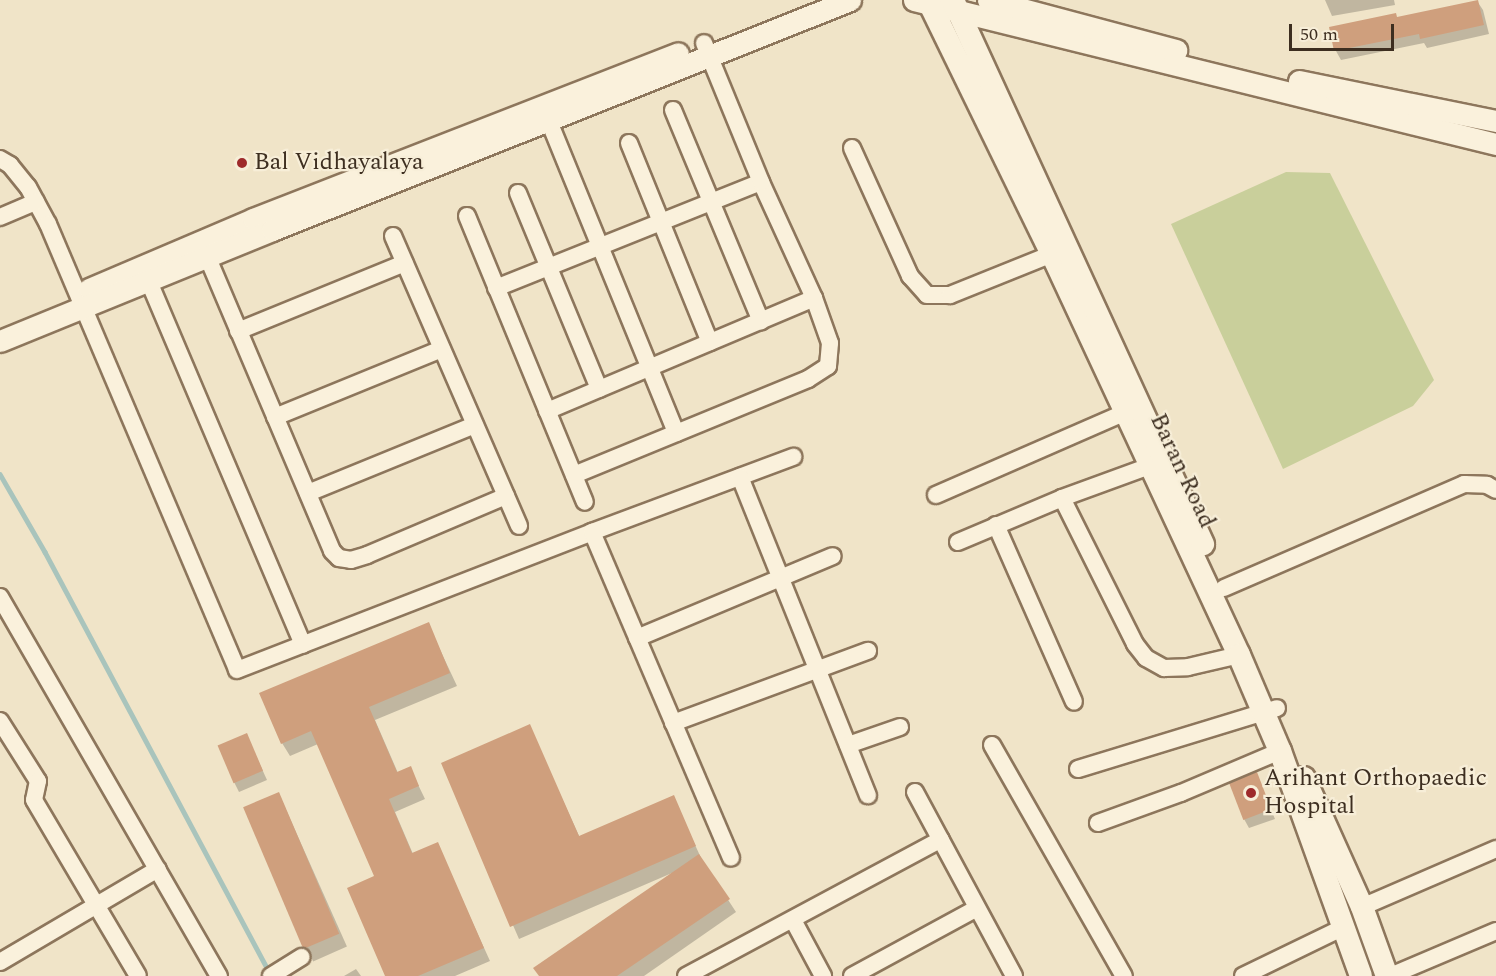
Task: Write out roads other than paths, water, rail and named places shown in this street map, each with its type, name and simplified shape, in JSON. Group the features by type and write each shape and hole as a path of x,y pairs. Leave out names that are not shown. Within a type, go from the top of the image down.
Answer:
{"main road":[{"name":"Baran Road","path":"924,1 1052,254 1124,413 1239,655 1296,762 1362,907 1389,976"},
{"name":"Baran Road","path":"956,5 1224,588 1270,710 1280,752 1361,976"}],"street":[{"path":"707,50 813,0"},
{"path":"0,341 253,219 546,113 707,50 850,0"},
{"path":"988,0 1322,87 1496,121"},
{"path":"924,1 956,5 1496,144"},
{"path":"574,475 808,379 828,366 830,343 814,298 761,182 707,50"},
{"path":"673,110 761,321"},
{"path":"546,113 676,433"},
{"path":"145,273 207,256 546,113"},
{"path":"629,143 710,342"},
{"path":"852,148 910,276 917,287 927,295 951,295 1052,254"},
{"path":"0,159 10,165 36,202 81,300 237,670 592,532 793,457"},
{"path":"496,288 761,182"},
{"path":"518,193 599,389"},
{"path":"0,217 36,202"},
{"path":"467,216 585,502"},
{"path":"393,236 519,526"},
{"path":"207,256 332,550 339,558 351,560 506,496"},
{"path":"238,331 405,263"},
{"path":"145,273 303,645"},
{"path":"547,411 814,298"},
{"path":"0,327 81,300"},
{"path":"275,417 442,349"},
{"path":"936,495 1124,413"},
{"path":"308,493 475,425"},
{"path":"958,542 1062,498 1150,466"},
{"path":"740,477 868,795"},
{"path":"1224,588 1464,484 1487,485 1496,490"},
{"path":"1062,498 1136,644 1146,658 1164,668 1188,667 1239,655"},
{"path":"996,525 1074,702"},
{"path":"592,532 731,858"},
{"path":"637,638 832,556"},
{"path":"0,597 219,976"},
{"path":"673,723 868,651"},
{"path":"1078,769 1270,710"},
{"path":"0,720 38,781 34,800 138,976"},
{"path":"848,745 900,727"},
{"path":"992,745 1124,976"},
{"path":"1098,823 1181,793 1280,752"},
{"path":"915,792 1014,976"},
{"path":"686,976 941,839"},
{"path":"1362,907 1496,849"},
{"path":"0,962 158,869"},
{"path":"852,976 977,908"},
{"path":"793,920 823,976"},
{"path":"1243,976 1344,927"},
{"path":"1389,976 1496,931"},
{"path":"278,972 302,957"},
{"path":"0,969 4,976"}],"waterway":[{"path":"0,474 45,552 270,973"}],"place":[{"name":"Bal Vidhayalaya","path":"242,163"},
{"name":"Arihant Orthopaedic Hospital","path":"1251,793"}]}
